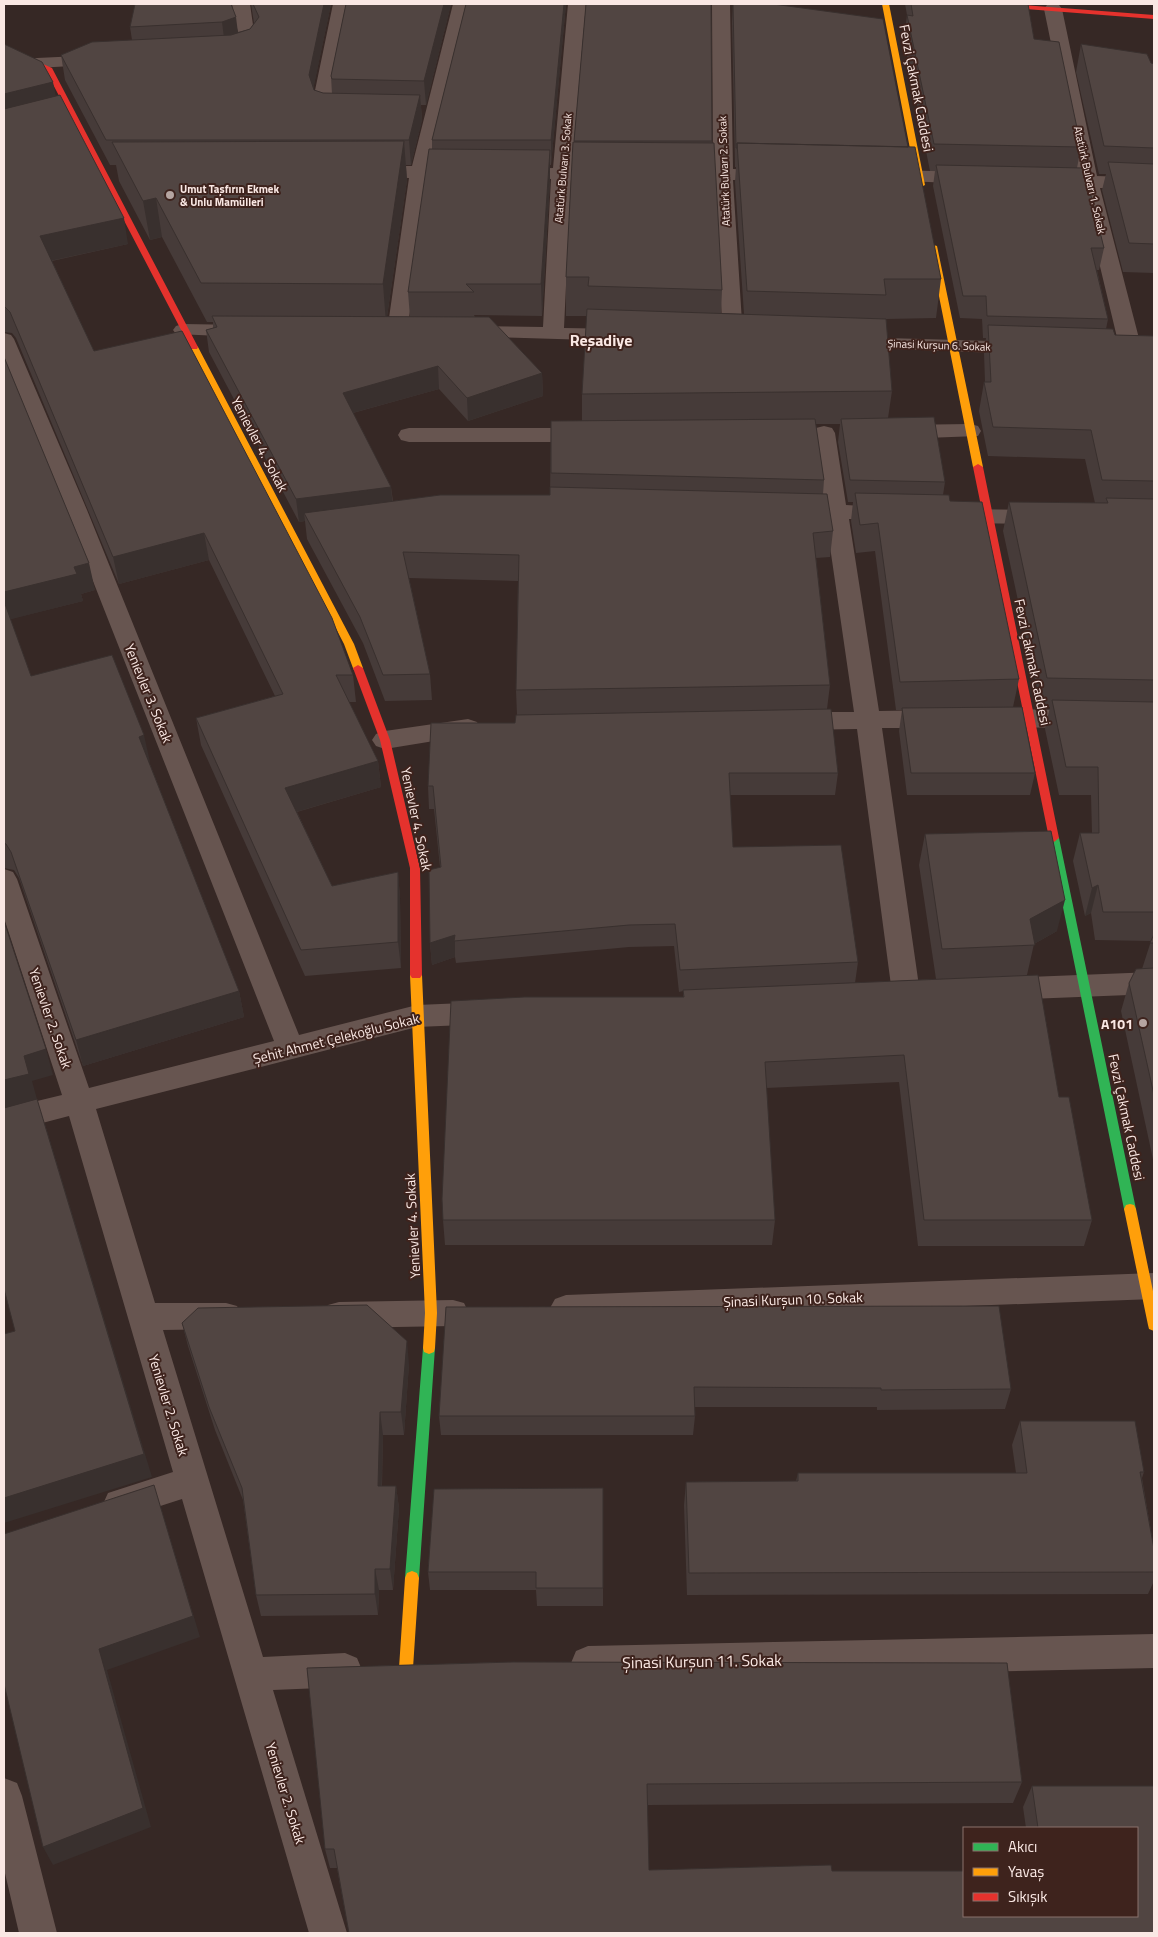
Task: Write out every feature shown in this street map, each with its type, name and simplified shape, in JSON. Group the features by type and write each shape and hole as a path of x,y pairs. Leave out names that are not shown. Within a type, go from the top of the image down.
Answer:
{"street":[{"path":"217,53 246,47 251,40 244,25 241,4"},
{"path":"342,4 322,100 325,110 362,111"},
{"path":"397,332 420,172 426,113 462,4"},
{"name":"Atatürk Bulvarı 3. Sokak","path":"553,332 562,173 577,4"},
{"name":"Atatürk Bulvarı 2. Sokak","path":"721,4 722,174 733,338"},
{"name":"Fevzi Çakmak Caddesi","path":"885,4 923,195"},
{"path":"987,4 1154,17"},
{"name":"Atatürk Bulvarı 1. Sokak","path":"1053,9 1121,349 1154,351"},
{"path":"4,59 25,58 37,63 113,59"},
{"name":"Yenievler 4. Sokak","path":"37,63 48,68 184,330 299,531 349,644 385,740 415,868 417,1016 431,1314 421,1667"},
{"path":"51,117 70,112"},
{"path":"351,172 628,174"},
{"path":"102,173 122,173"},
{"path":"656,174 792,175"},
{"path":"870,176 989,178"},
{"path":"1029,180 1154,184"},
{"name":"Fevzi Çakmak Caddesi","path":"931,233 987,516 1084,985 1150,1286 1154,1325"},
{"path":"184,330 261,331"},
{"path":"446,332 553,332 638,335"},
{"name":"Yenievler 3. Sokak","path":"4,338 80,520 291,1049"},
{"name":"Şinasi Kurşun 6. Sokak","path":"829,342 1042,348"},
{"path":"882,432 970,431"},
{"path":"823,433 837,512 868,720 906,993"},
{"path":"409,435 606,435"},
{"path":"768,510 912,514"},
{"path":"940,515 1066,517"},
{"path":"771,722 1029,718 1154,720"},
{"path":"385,740 487,727"},
{"name":"Yenievler 2. Sokak","path":"4,878 79,1102 328,1933"},
{"path":"975,990 1154,983"},
{"path":"877,995 936,992"},
{"name":"Şehit Ahmet Çelekoğlu Sokak","path":"4,1122 417,1016 515,1012"},
{"name":"Şinasi Kurşun 10. Sokak","path":"540,1309 1150,1286"},
{"path":"312,1315 481,1312"},
{"path":"144,1317 253,1316"},
{"path":"88,1514 192,1481"},
{"name":"Şinasi Kurşun 11. Sokak","path":"561,1664 1154,1651"},
{"path":"251,1674 421,1667"},
{"path":"4,1796 38,1933"}],"building":[{"path":"135,4 231,4 236,17 222,22 130,27"},
{"path":"253,4 324,4 309,75 314,90 323,93 420,95 409,140 106,140 61,55 92,42 231,35 250,29 259,17"},
{"path":"346,4 444,4 424,81 332,79 331,76"},
{"path":"466,4 564,4 551,140 432,140"},
{"path":"586,4 711,4 712,141 574,141"},
{"path":"733,4 773,4 883,19 908,147 737,143 736,148"},
{"path":"911,4 1028,4 1034,39 1059,42 1081,147 934,144 907,15 913,16"},
{"path":"4,44 42,62 53,82 4,94"},
{"path":"1081,44 1147,54 1151,63 1154,64 1154,148 1104,146"},
{"path":"60,95 124,218 40,236 94,351 182,331 332,618 353,675 336,675 378,761 285,788 332,886 398,872 398,942 301,950 196,718 283,694 204,533 113,557 10,312 4,306 4,109"},
{"path":"404,141 383,284 201,283 156,198 143,201 112,142"},
{"path":"573,142 714,143 722,290 588,286 589,277 566,277"},
{"path":"737,143 915,147 941,279 884,279 886,295 747,291"},
{"path":"429,149 550,150 541,284 466,284 474,292 408,292"},
{"path":"1108,162 1154,164 1154,244 1129,243"},
{"path":"936,165 1084,168 1104,248 1091,248 1108,319 987,316 986,296 963,296"},
{"path":"587,309 886,319 892,391 582,394"},
{"path":"212,316 489,317 542,373 467,398 438,366 343,393 391,487 296,499 206,330 217,327"},
{"path":"988,325 1113,329 1115,335 1154,336 1154,481 1102,480 1091,430 993,427 984,382 991,382"},
{"path":"4,357 89,563 74,567 77,574 4,592"},
{"path":"934,417 945,482 850,480 841,419"},
{"path":"815,419 824,480 551,473 551,421"},
{"path":"550,487 827,494 833,531 813,533 830,685 516,690 519,555 403,552 430,674 383,675 360,617 304,513 440,495 550,495"},
{"path":"855,493 949,495 950,501 982,502 1019,679 900,682 878,523 860,525"},
{"path":"1106,498 1154,499 1154,680 1047,678 1009,502 1108,503"},
{"path":"4,601 31,676 112,655 144,735 139,737 239,991 76,1040 11,852 4,843"},
{"path":"1052,700 1154,702 1154,912 1103,912 1098,885 1092,888 1080,833 1099,833 1098,767 1066,767"},
{"path":"1022,707 1035,773 911,773 902,708"},
{"path":"831,709 838,773 729,773 733,847 841,845 858,962 680,970 675,924 629,925 454,941 455,935 430,943 429,870 441,867 433,786 428,786 431,723 515,723 516,715"},
{"path":"1051,831 1065,900 1030,919 1035,945 942,949 925,834"},
{"path":"4,921 46,1049 24,1056 29,1074 4,1080"},
{"path":"1154,934 1154,943 1150,943"},
{"path":"1154,968 1154,1095 1129,983 1136,969"},
{"path":"1038,975 1059,1097 1069,1097 1092,1220 924,1220 904,1055 765,1062 775,1220 443,1220 442,1199 451,1001 524,997 684,997 683,990"},
{"path":"37,1099 144,1454 4,1498 4,1334 15,1331 4,1289 4,1108"},
{"path":"367,1305 407,1341 401,1412 380,1412 378,1486 396,1486 390,1569 375,1569 375,1594 256,1595 242,1488 209,1407 182,1323 198,1308"},
{"path":"999,1306 1011,1389 881,1390 881,1388 694,1387 695,1416 439,1416 446,1307"},
{"path":"1020,1421 1135,1421 1144,1472 1140,1472 1154,1549 1154,1572 689,1573 686,1482 798,1481 798,1473 1027,1473"},
{"path":"154,1485 193,1616 99,1649 143,1808 43,1847 4,1684 4,1534"},
{"path":"603,1488 603,1588 536,1588 536,1572 428,1572 434,1489"},
{"path":"513,1662 1007,1663 1022,1782 647,1784 649,1870 831,1865 832,1871 963,1871 963,1917 1138,1917 1138,1827 1038,1827 1032,1786 1154,1786 1154,1933 349,1933 334,1849 325,1849 307,1668"}],"traffic: fast":[{"path":"1054,838 1130,1209"},
{"path":"412,1578 429,1348"}],"traffic: slow":[{"path":"885,4 921,185"},
{"path":"933,246 978,467"},
{"path":"194,347 349,644 358,668"},
{"path":"416,975 431,1313 429,1348"},
{"path":"1130,1209 1154,1325"},
{"path":"406,1668 412,1578"}],"traffic: jam":[{"path":"987,4 1154,17"},
{"path":"4,59 25,58 48,68 194,347"},
{"path":"978,467 1054,838"},
{"path":"358,668 385,740 415,868 416,975"}],"place":[{"name":"Umut Taşfırın Ekmek & Unlu Mamülleri","path":"170,195"},
{"name":"A101","path":"1143,1023"}],"district":[{"name":"Reşadiye","path":"601,340"}]}
